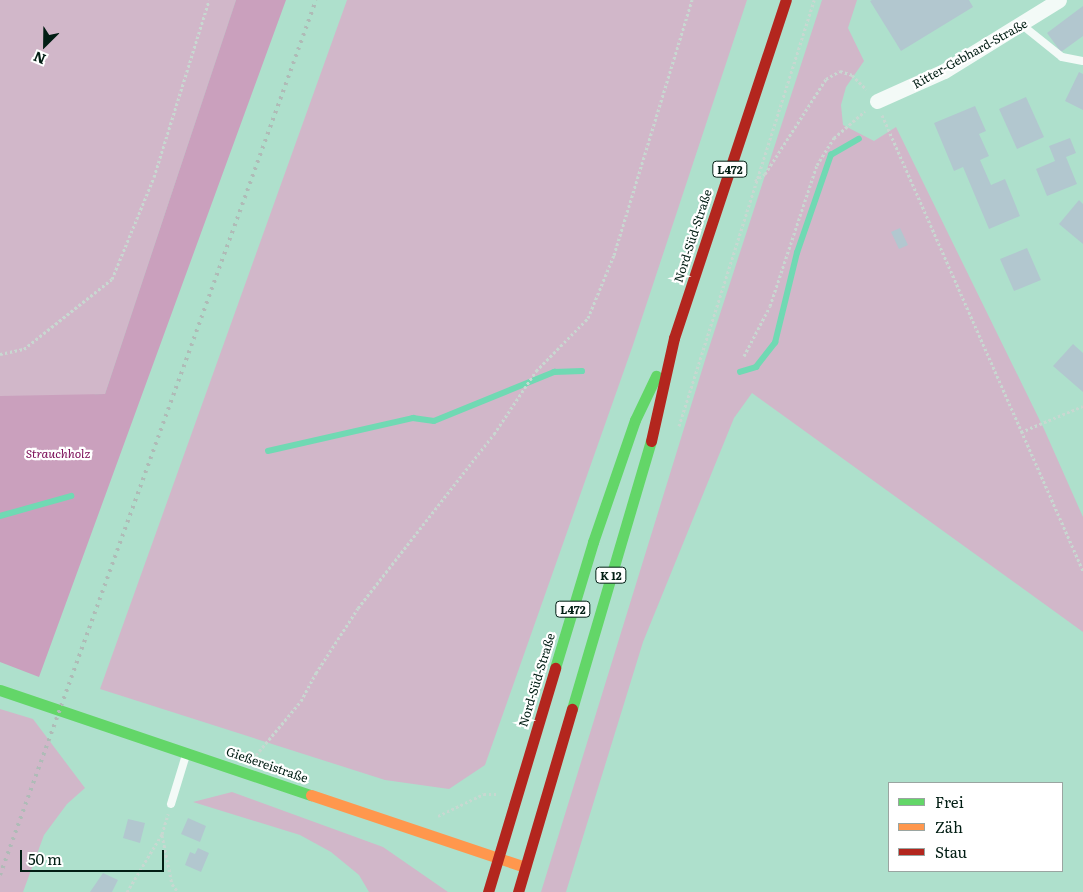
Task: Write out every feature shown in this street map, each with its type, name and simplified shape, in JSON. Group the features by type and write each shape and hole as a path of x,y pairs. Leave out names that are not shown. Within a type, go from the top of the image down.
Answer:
{"main road":[{"name":"Nord-Süd-Straße","path":"518,892 655,426 674,338 786,0"},
{"name":"Nord-Süd-Straße","path":"488,892 593,542 635,420 674,338"},
{"name":"Gießereistraße","path":"0,690 525,866"}],"street":[{"name":"Ritter-Gebhard-Straße","path":"877,101 944,71 1060,0"}],"lane":[{"path":"1022,25 1062,57 1083,61"},
{"path":"171,804 187,753"}],"path":[{"path":"0,354 24,349 112,279 154,177 209,0"},
{"path":"245,772 266,739 301,702 316,673 358,608 494,434 536,371 588,318 614,255 692,0"},
{"path":"678,430 754,181 814,0"},
{"path":"754,181 765,174 826,79 840,71 852,75 877,101 1083,571"},
{"path":"744,356 770,306 817,165 834,138 877,101"},
{"path":"1021,432 1083,406"},
{"path":"412,828 484,794 497,794"},
{"path":"127,892 162,834 171,804"},
{"path":"162,834 172,884 178,892"}],"green space":[{"path":"0,0 236,0 105,394 95,394 0,637"},
{"name":"Strauchholz","path":"236,0 286,0 39,677 0,662 0,396 105,394"},
{"path":"347,0 747,0 633,345 485,765 449,789 385,780 100,689"},
{"path":"822,0 857,0 848,28 864,61 846,87 841,105 843,125 874,141 896,127 1044,429 1083,517 1083,632 752,393 734,418 643,642 566,892 541,892 706,357"},
{"path":"0,709 33,719 85,788 67,804 44,835 23,892 0,892"},
{"path":"232,792 383,847 448,892 369,892 359,875 331,852 300,835 193,802"}],"building":[{"path":"969,0 973,7 901,51 870,1"},
{"path":"1083,6 1083,36 1061,52 1047,33"},
{"path":"1079,72 1083,74 1083,110 1065,101"},
{"path":"1026,97 1044,137 1017,149 999,109"},
{"path":"975,106 986,131 979,134 989,156 980,160 991,185 1005,179 1020,216 989,229 963,167 954,171 934,123"},
{"path":"1070,138 1076,153 1066,157 1077,184 1047,196 1036,169 1055,161 1049,146"},
{"path":"1079,200 1083,204 1083,244 1059,224"},
{"path":"900,228 908,245 899,249 891,232"},
{"path":"1027,248 1041,280 1014,291 1000,259"},
{"path":"1073,344 1083,353 1083,392 1053,366"},
{"path":"188,818 206,826 200,842 181,834"},
{"path":"128,819 145,823 140,843 123,838"},
{"path":"198,848 209,853 201,872 185,865 190,852 195,854"},
{"path":"103,873 118,880 112,892 90,892"}],"waterway":[{"path":"740,372 756,367 775,343 797,253 831,155 859,139"},
{"path":"268,451 413,418 434,421 554,372 582,371"},
{"path":"0,516 71,496"}],"railway":[{"path":"0,875 316,0"}],"traffic: fast":[{"path":"555,668 593,542 635,420 656,376"},
{"path":"572,709 651,441"},
{"path":"0,690 311,795"}],"traffic: slow":[{"path":"311,795 525,867"}],"traffic: jam":[{"path":"651,441 674,338 786,0"},
{"path":"488,892 555,668"},
{"path":"518,892 572,709"}]}
